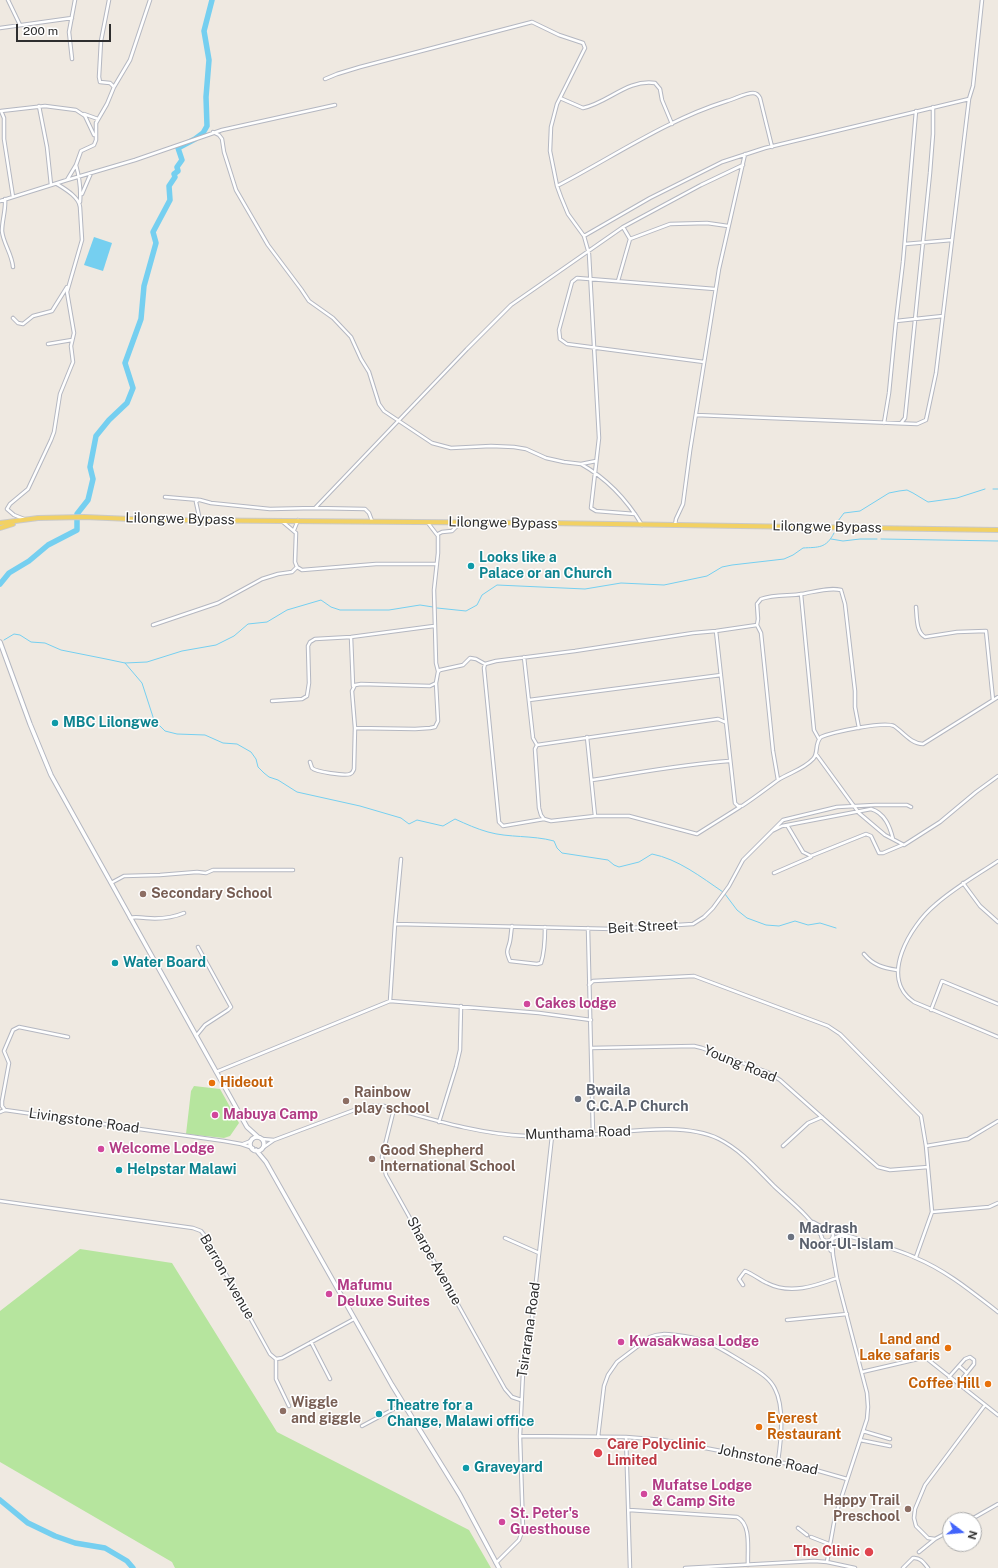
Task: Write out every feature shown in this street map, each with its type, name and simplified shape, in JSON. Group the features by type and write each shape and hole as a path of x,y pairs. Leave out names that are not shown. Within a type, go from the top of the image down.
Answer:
{"main road":[{"name":"Lilongwe Bypass","path":"2,524 25,519 84,517 154,520 298,520 998,530"},
{"path":"2,524 16,523 25,519"},
{"path":"0,642 30,724 51,775 247,1127 251,1145 266,1162 403,1404 460,1495 499,1568"},
{"path":"247,1127 260,1138 264,1146 266,1162"},
{"path":"251,1141 253,1138 260,1138"},
{"path":"254,1149 261,1150 264,1146"}],"street":[{"path":"8,0 20,25"},
{"path":"72,59 69,32 75,0"},
{"path":"109,0 102,41 99,77 100,82 110,83 114,88"},
{"path":"67,180 81,151 94,145 95,128 98,119 130,60 150,0"},
{"path":"696,415 917,424 926,420 934,387 969,99 973,86 982,0"},
{"path":"0,28 72,18"},
{"path":"325,79 360,67 532,22 585,45 583,53 557,104 550,127 550,151 557,186 568,214 584,236 588,250 598,438 591,508 596,511 635,514"},
{"path":"560,98 583,108 634,84 655,83 660,89 662,100 672,124"},
{"path":"557,186 623,148 672,124 722,103 753,93 760,98 772,147"},
{"path":"584,236 675,184 722,162 765,148 969,99"},
{"path":"0,201 91,172 135,160 213,132 335,105"},
{"path":"13,197 4,139 4,118 0,110 39,106 57,106 76,110 98,119"},
{"path":"39,106 47,147 51,186"},
{"path":"901,423 905,418 923,242 933,134 933,107"},
{"path":"884,423 890,393 896,321 905,244 916,111"},
{"path":"82,113 87,119 95,137"},
{"path":"213,132 222,138 224,152 236,190 268,245 309,301 333,318 351,337 369,372 379,404 384,411 432,443 451,448 491,446 514,447 526,449 546,458 581,464 596,461"},
{"path":"675,526 676,519 684,504 715,289 745,154"},
{"path":"76,164 81,196"},
{"path":"315,508 511,305 623,227 701,185 743,165"},
{"path":"12,318 18,323 23,324 33,316 52,311 67,287 82,240 80,203 83,188 91,172"},
{"path":"57,184 71,193 80,203"},
{"path":"5,199 5,213 2,232 13,267"},
{"path":"630,239 670,224 707,223 728,226"},
{"path":"618,281 630,239 623,227"},
{"path":"905,244 952,240"},
{"path":"704,362 567,344 560,339 558,335 572,282 577,278 715,289"},
{"path":"25,519 14,516 7,509 10,504 28,489 51,440 54,432 60,394 73,362 72,340 74,333 67,287"},
{"path":"896,321 943,316"},
{"path":"48,344 72,340"},
{"path":"581,464 612,487 635,514 642,525"},
{"path":"165,497 270,509 365,509 369,513 372,521"},
{"path":"199,516 196,502 200,500"},
{"path":"281,520 294,531 296,535 295,562 297,567"},
{"path":"294,531 298,520"},
{"path":"355,728 433,728 438,721 436,683 438,672 436,663 434,626 434,590 438,553 438,534 427,522"},
{"path":"438,534 452,531 460,523"},
{"path":"297,567 305,570 376,564 437,564"},
{"path":"153,625 218,603 262,579 278,574 292,572 297,567"},
{"path":"778,780 773,751 761,633 757,625 757,604 761,599 839,589 842,593 845,604 856,696 855,707 858,728"},
{"path":"801,594 814,730 819,739"},
{"path":"916,607 920,633 925,636 958,632 986,631 994,700"},
{"path":"438,672 463,665 472,658 485,664 496,661 575,651 693,632 716,631 757,625"},
{"path":"272,701 302,699 307,696 309,683 308,646 312,640 351,637 434,626"},
{"path":"716,631 734,803 740,806"},
{"path":"310,762 315,770 351,774 354,769 355,728 352,691 351,637"},
{"path":"524,657 533,738 537,745 535,749 539,808 544,819"},
{"path":"485,664 484,668 499,822 503,826 544,819 551,821 594,816 634,817 697,834 768,789 778,780 811,762 816,753 816,747 819,739 826,735 858,728 889,724 915,743 923,744 998,697"},
{"path":"529,700 721,675"},
{"path":"353,686 361,684 430,686 436,683"},
{"path":"537,745 718,719 726,722"},
{"path":"587,737 594,816"},
{"path":"816,753 858,811 877,828 902,844"},
{"path":"592,780 661,770 681,765 729,761"},
{"path":"774,873 811,856 866,834 871,836 879,853 883,853 902,844 906,845 940,822 998,776"},
{"name":"Beit Street","path":"593,1135 588,928 614,930 693,924 713,908 723,895 743,860 783,820 824,810 854,805 891,805 911,807"},
{"path":"768,834 787,825 871,809 878,812 888,825 894,840"},
{"path":"787,825 803,852 811,856"},
{"path":"390,1001 401,859"},
{"path":"998,861 963,883 934,905 923,916 902,952 897,970 900,984 905,996 914,1002 998,1037"},
{"path":"110,883 124,876 197,872 206,873 213,870 293,870"},
{"path":"963,883 980,906 998,922"},
{"path":"130,918 171,918 184,913"},
{"path":"395,924 588,928"},
{"path":"512,926 507,948 510,961 537,964 541,963 543,956 546,941 545,927"},
{"path":"196,1036 205,1025 228,1010 230,1007 198,947"},
{"path":"864,954 875,964 897,970"},
{"path":"589,985 593,980 694,976 828,1026 840,1034 921,1116 926,1146 932,1212 916,1257"},
{"path":"931,1010 942,981 998,1004"},
{"path":"216,1072 390,1001 546,1014 591,1020"},
{"path":"439,1122 460,1050 461,1006"},
{"path":"5,1110 2,1106 2,1100 9,1063 4,1051 13,1030 19,1027 68,1038"},
{"name":"Young Road","path":"591,1048 685,1046 702,1048 772,1074 872,1163 881,1168 890,1170 928,1167"},
{"name":"Munthama Road","path":"264,1146 274,1140 362,1107 377,1106 479,1131 527,1136 593,1135 680,1130 696,1132 711,1136 736,1149 811,1221"},
{"name":"Sharpe Avenue","path":"394,1109 382,1157 386,1175 505,1389 512,1397 521,1400"},
{"name":"Livingstone Road","path":"0,1112 5,1110 241,1144 254,1149"},
{"path":"783,1146 808,1123 822,1117"},
{"path":"926,1146 968,1139 998,1120"},
{"name":"Tsirarana Road","path":"496,1563 519,1540 523,1529 520,1436 522,1373 531,1333 552,1136"},
{"name":"Munthama Road","path":"260,1138 274,1140"},
{"name":"Livingstone Road","path":"241,1144 251,1141"},
{"name":"Barron Avenue","path":"0,1201 193,1228 201,1231 270,1354 276,1359"},
{"path":"932,1212 989,1207 998,1203"},
{"path":"811,1221 827,1229 847,1236 891,1248 916,1257 950,1275 998,1312"},
{"path":"811,1221 830,1247 833,1255"},
{"path":"822,1237 823,1231 827,1229"},
{"path":"827,1562 835,1517 863,1431 868,1407 862,1372 837,1278 833,1255 833,1233 831,1230"},
{"path":"824,1240 828,1241 839,1236 847,1236"},
{"path":"505,1238 539,1253"},
{"path":"742,1284 739,1279 745,1271 768,1284 785,1288 806,1288 837,1278"},
{"path":"787,1320 847,1314"},
{"path":"289,1406 276,1379 276,1359 282,1358 354,1318"},
{"path":"598,1436 606,1381 613,1367 650,1336 663,1333 690,1336 713,1344 764,1375 772,1383 778,1394 780,1407 781,1422 778,1461"},
{"path":"311,1342 330,1380"},
{"path":"949,1377 967,1357 974,1360 974,1364 958,1384"},
{"path":"862,1372 922,1358 928,1360 998,1415"},
{"path":"959,1366 967,1373"},
{"path":"362,1426 403,1404"},
{"path":"935,1539 928,1538 916,1526 914,1513 916,1503 925,1485 985,1405"},
{"path":"863,1431 890,1439"},
{"name":"Johnstone Road","path":"520,1436 598,1436 663,1440 778,1461 815,1469 847,1479"},
{"path":"626,1437 630,1568"},
{"path":"860,1440 890,1446"},
{"path":"982,1513 998,1504"},
{"path":"629,1510 737,1517 741,1519 746,1527 748,1565"},
{"path":"798,1528 807,1535"},
{"path":"920,1552 935,1539 942,1535"},
{"path":"811,1537 830,1544"},
{"path":"903,1568 915,1557 920,1559 928,1568"},
{"path":"685,1568 827,1562 855,1568"}],"green space":[{"path":"194,1086 220,1089 239,1123 230,1136 224,1138 186,1134 191,1091"},
{"path":"80,1249 172,1263 277,1432 469,1530 491,1568 175,1568 172,1562 0,1462 0,1311"}],"water":[{"path":"94,237 112,243 103,271 84,265"}],"waterway":[{"path":"0,584 9,573 29,561 48,545 77,530 77,514 88,500 93,479 90,467 96,436 109,420 127,403 133,388 125,363 141,319 144,286 156,243 153,232 170,200 169,186 175,177 174,174 178,171 177,167 182,160 178,148 203,133 207,126 206,97 209,60 204,31 212,0"},
{"path":"838,521 844,513 860,511 889,493 907,490 928,502 957,498 985,489"},
{"path":"993,489 998,489"},
{"path":"437,608 466,611 477,605 482,595 497,585 585,589 621,583 664,585 707,576 722,567 784,559 803,548 825,545 834,533"},
{"path":"831,539 843,541 877,539"},
{"path":"881,539 998,541"},
{"path":"4,640 14,634 20,635 31,642 45,643 61,650 125,663 147,662 182,651 216,645 234,636 248,624 267,622 287,610 321,600 331,607 340,610 389,610 420,605 433,607"},
{"path":"125,663 142,683 154,720 165,731 177,734 205,735 223,743 237,744 251,752 256,759 258,767 264,773 297,792 360,806 401,818 409,824 417,820 443,826 455,819 496,834 546,839 554,841 557,848 562,853 608,860 619,867 639,862 652,854 662,856 680,864 723,892"},
{"path":"725,894 737,910 747,918 766,925 779,926 795,921 808,925 820,923 836,928"},
{"path":"0,1500 28,1523 55,1536 75,1543 105,1548 127,1561 133,1568"}],"place":[{"name":"Looks like a Palace or an Church","path":"471,566"},
{"name":"MBC Lilongwe","path":"55,723"},
{"name":"Secondary School","path":"143,894"},
{"name":"Water Board","path":"115,963"},
{"name":"Cakes lodge","path":"527,1004"},
{"name":"Hideout","path":"212,1083"},
{"name":"Bwaila C.C.A.P Church","path":"578,1099"},
{"name":"Rainbow play school","path":"346,1101"},
{"name":"Mabuya Camp","path":"215,1115"},
{"name":"Welcome Lodge","path":"101,1149"},
{"name":"Good Shepherd International School","path":"372,1159"},
{"name":"Helpstar Malawi","path":"119,1170"},
{"name":"Madrash Noor-Ul-Islam","path":"791,1237"},
{"name":"Mafumu Deluxe Suites","path":"329,1294"},
{"name":"Kwasakwasa Lodge","path":"621,1342"},
{"name":"Land and Lake safaris","path":"948,1348"},
{"name":"Coffee Hill","path":"988,1384"},
{"name":"Wiggle and giggle","path":"283,1411"},
{"name":"Theatre for a Change, Malawi office","path":"379,1414"},
{"name":"Everest Restaurant","path":"759,1427"},
{"name":"Care Polyclinic Limited","path":"598,1453"},
{"name":"Graveyard","path":"466,1468"},
{"name":"Mufatse Lodge & Camp Site","path":"644,1494"},
{"name":"Happy Trail Preschool","path":"908,1509"},
{"name":"St. Peter's Guesthouse","path":"502,1522"},
{"name":"The Clinic","path":"869,1552"}]}
